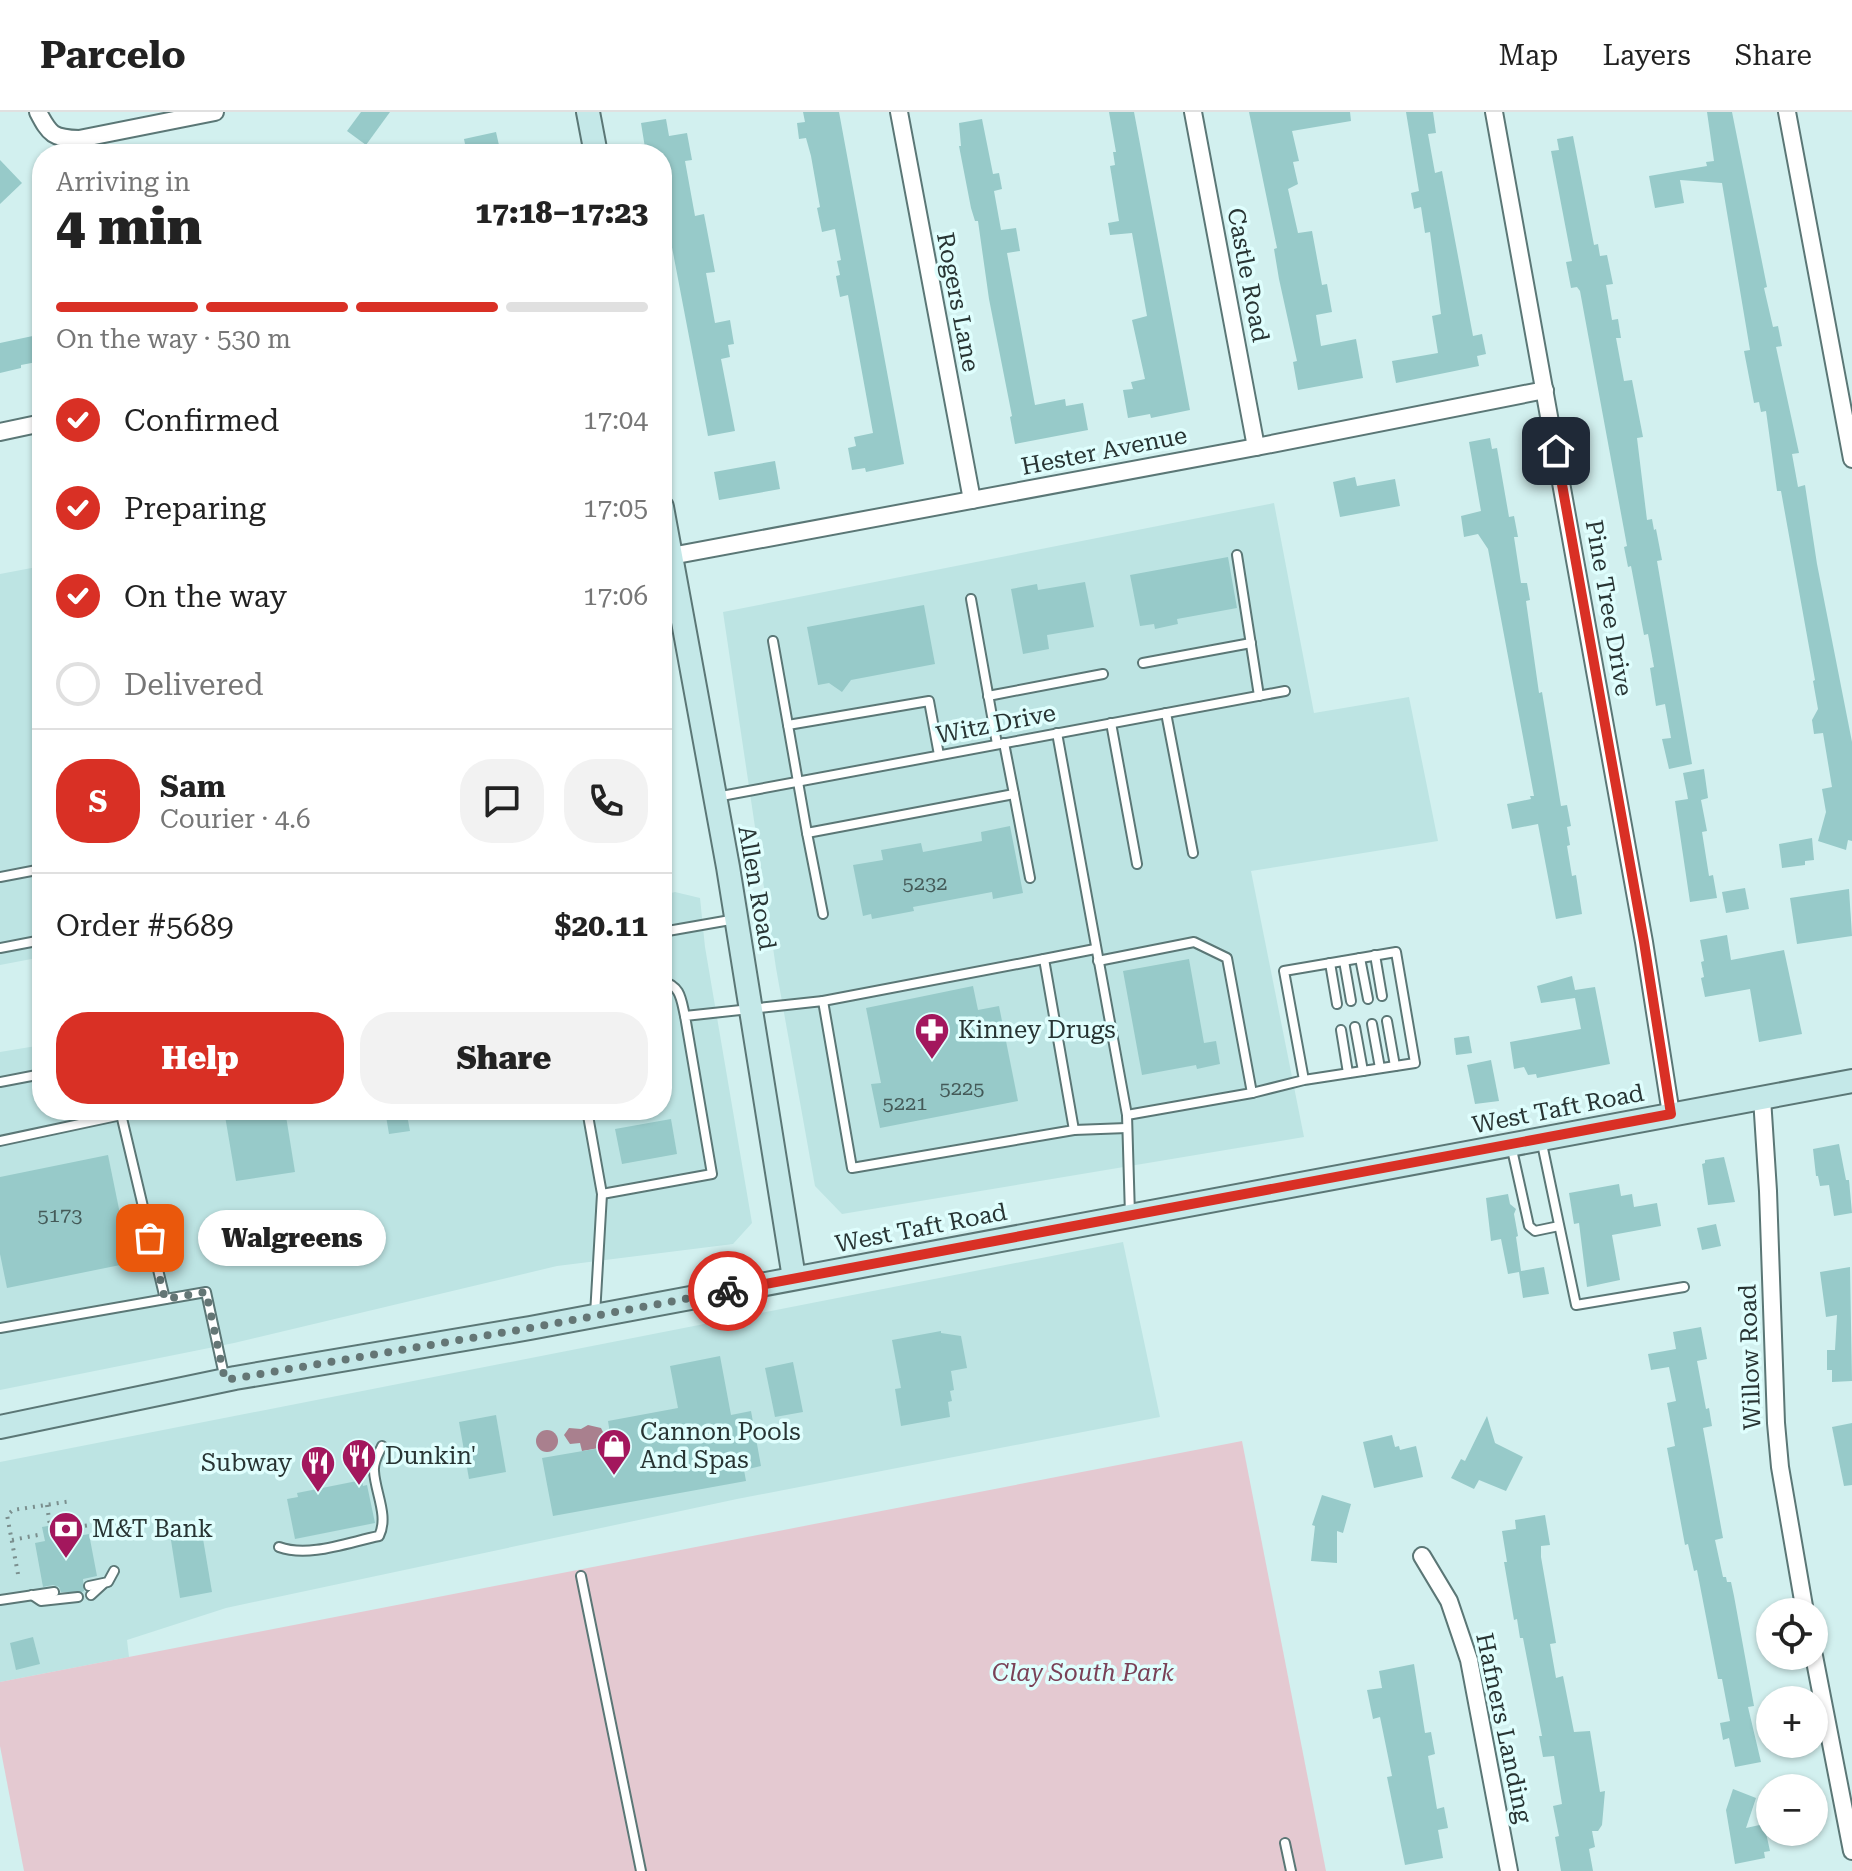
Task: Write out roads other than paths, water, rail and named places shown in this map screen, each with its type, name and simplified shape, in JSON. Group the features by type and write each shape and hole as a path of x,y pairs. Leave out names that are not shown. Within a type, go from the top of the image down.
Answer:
{"main road":[{"path":"588,112 594,144"},
{"name":"Allen Road","path":"672,561 737,919 794,1278"},
{"name":"West Taft Road","path":"0,1427 225,1380 595,1316 1852,1081"}],"street":[{"path":"38,112 47,130 59,138 79,139 215,112"},
{"name":"Rogers Lane","path":"899,112 972,500"},
{"name":"Castle Road","path":"1193,112 1256,447"},
{"name":"Pine Tree Drive","path":"1494,112 1644,942 1671,1114"},
{"path":"1787,112 1852,459"},
{"name":"Hester Avenue","path":"672,556 1545,390"},
{"path":"0,432 32,425"},
{"name":"Willow Road","path":"1762,1098 1774,1398 1780,1467 1803,1598"},
{"name":"Hafners Landing","path":"1422,1556 1449,1601 1469,1660 1509,1871"},
{"path":"1817,1670 1852,1851"}],"lane":[{"path":"1237,555 1259,696"},
{"path":"971,599 988,696 1014,794 1030,878"},
{"path":"773,641 823,914"},
{"path":"1143,663 1251,643"},
{"path":"988,696 1103,674"},
{"name":"Witz Drive","path":"715,797 1285,691"},
{"path":"788,725 929,701 939,755"},
{"path":"1166,713 1193,853"},
{"path":"1111,723 1137,864"},
{"path":"1057,733 1127,1115 1130,1215"},
{"path":"807,833 1014,794"},
{"path":"0,877 32,871"},
{"path":"672,930 737,919"},
{"path":"0,948 32,942"},
{"path":"1098,961 1194,942 1227,958 1252,1093"},
{"path":"685,1016 823,1001 1095,949"},
{"path":"1127,1115 1252,1093 1304,1080 1415,1063 1396,952 1284,971 1304,1080"},
{"path":"1375,955 1382,996"},
{"path":"1360,958 1368,999"},
{"path":"1044,959 1074,1130"},
{"path":"1344,961 1351,1001"},
{"path":"1330,963 1337,1004"},
{"path":"602,1194 712,1174 685,1016 680,993 672,984"},
{"path":"823,1001 852,1168 1074,1130 1127,1128"},
{"path":"1387,1021 1395,1066"},
{"path":"1372,1024 1380,1068"},
{"path":"1355,1027 1363,1071"},
{"path":"1341,1030 1348,1073"},
{"path":"0,1082 32,1076"},
{"path":"0,1141 91,1120"},
{"path":"123,1120 165,1299"},
{"path":"589,1120 602,1194 595,1316"},
{"path":"1541,1139 1576,1305 1684,1287"},
{"path":"1511,1144 1529,1226 1535,1231 1559,1226"},
{"path":"0,1328 206,1292 225,1380"},
{"path":"279,1547 292,1551 312,1549 379,1536 383,1528 382,1512 373,1467 382,1446"},
{"path":"90,1590 112,1578 114,1571"},
{"path":"581,1576 641,1871"},
{"path":"0,1600 54,1592"},
{"path":"32,1595 41,1601 78,1597"},
{"path":"1285,1843 1291,1871"}],"place":[{"name":"Kinney Drugs","path":"932,1061"},
{"name":"Walgreens","path":"150,1238"},
{"name":"Cannon Pools And Spas","path":"614,1477"},
{"name":"Dunkin'","path":"359,1487"},
{"name":"Subway","path":"318,1494"},
{"name":"M&T Bank","path":"66,1560"}],"park label":[{"name":"Clay South Park","path":"1083,1673"}]}
